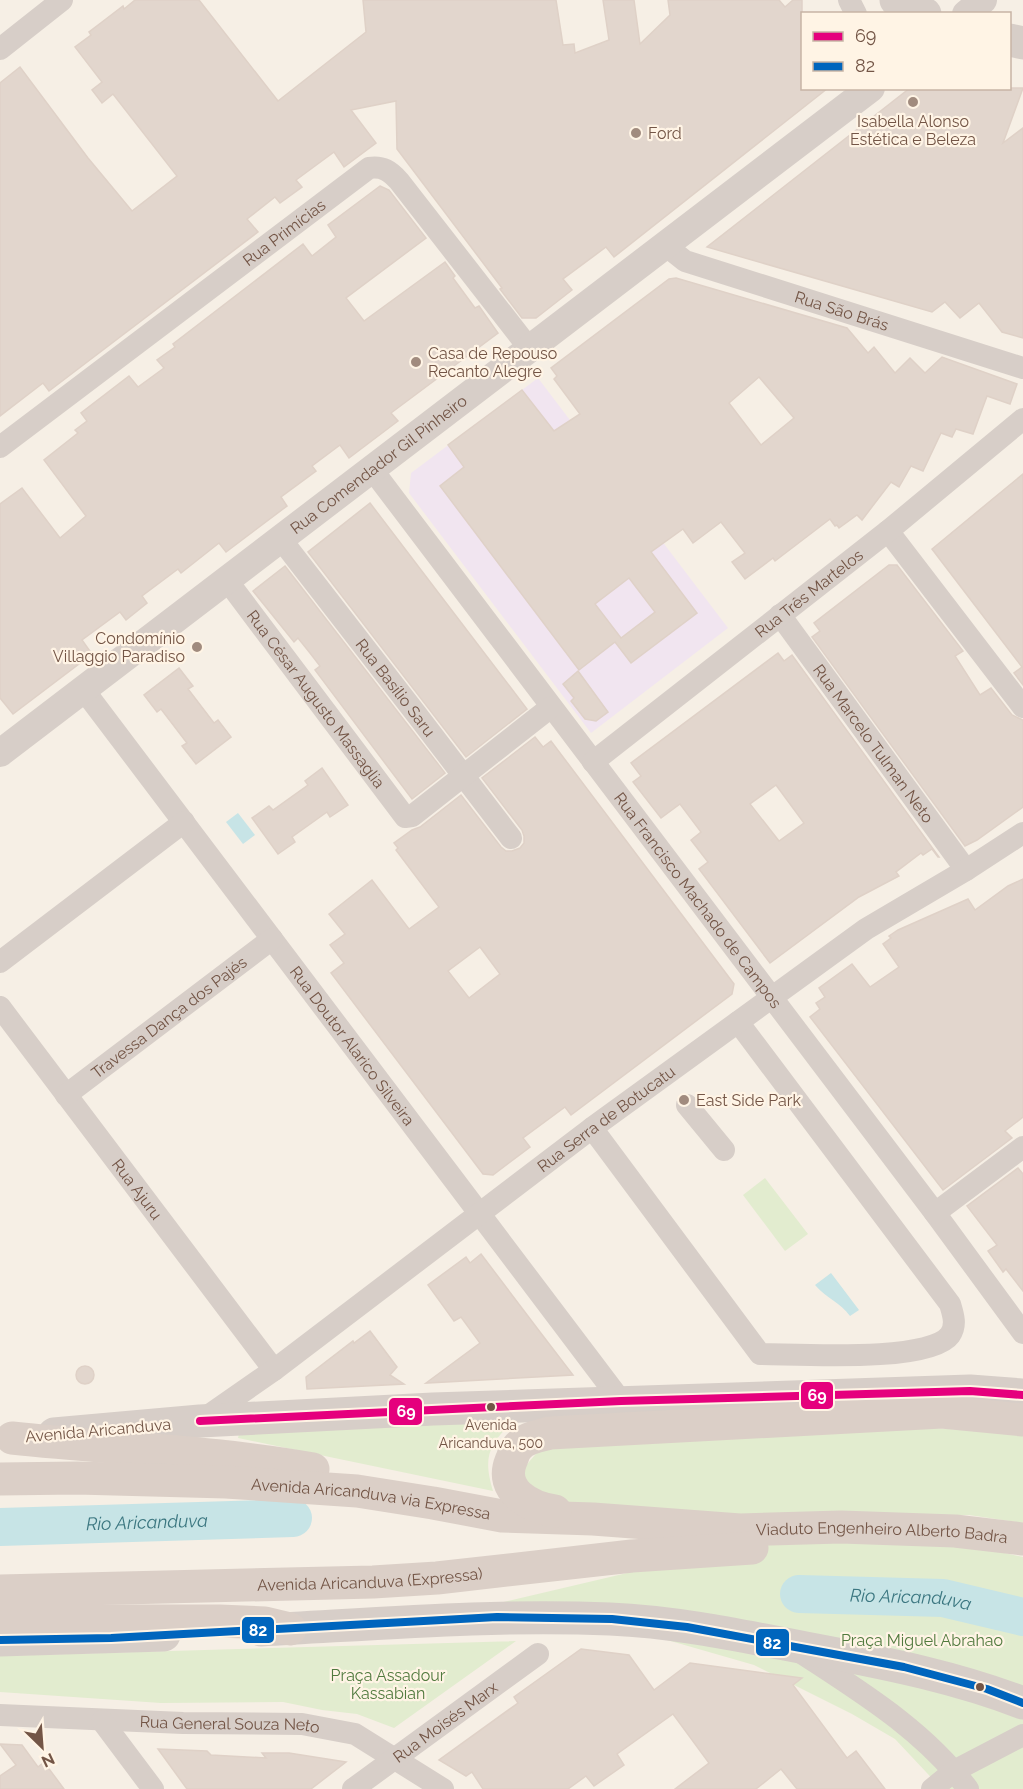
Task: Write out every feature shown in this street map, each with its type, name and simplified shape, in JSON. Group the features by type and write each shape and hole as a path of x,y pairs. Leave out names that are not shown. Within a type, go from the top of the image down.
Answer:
{"highway":[{"path":"593,1519 544,1509 516,1494 508,1482 509,1466 517,1448 530,1438 550,1432 942,1412 1023,1420"},
{"path":"6,1438 285,1464 346,1475 383,1485 433,1503"},
{"name":"Avenida Aricanduva via Expressa","path":"0,1479 77,1478 226,1482 357,1491 502,1516 593,1519 740,1539"},
{"name":"Viaduto Engenheiro Alberto Badra","path":"740,1539 841,1527 955,1531 1023,1539"},
{"name":"Viaduto Engenheiro Alberto Badra","path":"740,1539 952,1548 1023,1559"},
{"name":"Avenida Aricanduva (Expressa)","path":"0,1591 373,1582 437,1578 632,1556 740,1539"},
{"path":"0,1621 219,1621 265,1623 290,1629"}],"main road":[{"path":"896,0 921,12"},
{"name":"Avenida Aricanduva","path":"6,1438 201,1421 621,1401 970,1391 1023,1395"},
{"path":"0,1640 111,1638 497,1617 612,1619 687,1627 904,1667 987,1689 1023,1703"}],"street":[{"path":"0,49 62,0"},
{"path":"968,12 983,0"},
{"name":"Rua Comendador Gil Pinheiro","path":"0,753 868,90"},
{"name":"Rua Primícias","path":"0,447 369,168 380,166 391,172 399,181 529,348"},
{"name":"Rua São Brás","path":"665,245 685,261 1023,368"},
{"name":"Rua Três Martelos","path":"593,762 888,531 1023,419"},
{"name":"Rua Francisco Machado de Campos","path":"371,468 1023,1333"},
{"path":"888,531 1023,707"},
{"name":"Rua Basílio Saru","path":"280,538 511,838"},
{"name":"Rua César Augusto Massaglia","path":"226,579 406,817 411,816 463,775"},
{"name":"Rua Marcelo Tulman Neto","path":"780,615 966,870"},
{"name":"Rua Doutor Alarico Silveira","path":"83,689 621,1401"},
{"path":"463,775 551,707"},
{"path":"0,962 184,822"},
{"name":"Rua Serra de Botucatu","path":"201,1421 274,1370 592,1128 866,928 1018,842"},
{"name":"Travessa Dança dos Pajés","path":"66,1095 272,939"},
{"name":"Rua Ajuru","path":"0,1007 274,1370"},
{"path":"592,1128 760,1354 888,1355 939,1344 951,1334 954,1318 950,1304 738,1022"},
{"path":"665,1075 724,1150"},
{"path":"935,1214 1023,1146"},
{"path":"789,1645 870,1698 912,1730 954,1770 968,1789"},
{"name":"Rua Moisés Marx","path":"353,1789 538,1654"},
{"name":"Rua General Souza Neto","path":"0,1715 102,1721 302,1724 355,1734 443,1789"},
{"path":"102,1721 153,1789"},
{"path":"932,1789 954,1770 1023,1735"}],"shaded area":[{"path":"538,378 728,628 591,733 409,493 411,473"}],"green space":[{"path":"765,1178 808,1234 785,1251 743,1195"},
{"path":"513,1421 498,1438 490,1453 488,1469 493,1491 238,1438 241,1426"},
{"path":"905,1426 1023,1434 1023,1523 969,1515 708,1515 584,1509 544,1496 524,1483 523,1469 540,1449"},
{"name":"Praça Miguel Abrahao","path":"767,1540 947,1540 1023,1557 1023,1789 942,1789 895,1739 852,1714 754,1665 622,1627 406,1625"},
{"name":"Praça Assadour Kassabian","path":"516,1641 394,1728 357,1714 283,1702 161,1703 0,1692 0,1656"}],"water":[{"path":"238,813 255,835 243,844 226,822"},
{"path":"831,1273 859,1310 850,1316 815,1285"}],"building":[{"path":"135,0 199,0 278,101 366,32 363,0 556,0 563,45 574,44 575,53 609,40 603,0 634,0 640,44 670,15 668,0 779,0 785,7 793,0 802,0 801,90 825,90 614,257 606,247 563,279 572,290 536,318 522,318 397,149 396,101 351,110 376,143 344,167 334,152 296,180 302,187 280,203 275,197 247,219 258,232 49,391 43,383 0,416 0,83 20,67 88,158 132,211 177,176 113,94 102,103 92,90 102,82 75,47 91,35 89,32 123,6 124,9"},
{"path":"1023,88 1003,143 1023,128 1023,338 1002,332 979,303 960,318 945,302 932,312 707,247 907,90"},
{"path":"380,186 389,190 426,238 346,298 364,321 445,262 455,276 453,278 475,308 479,306 498,333 391,413 398,421 349,458 340,445 312,466 316,471 281,497 287,506 226,552 219,543 181,573 178,569 142,596 147,603 126,620 120,612 82,640 92,654 13,714 0,698 0,504 22,488 60,538 86,516 44,460 78,433 75,430 87,421 81,413 129,376 138,387 164,368 157,360 175,347 173,344 303,244 312,256 336,237 328,225"},
{"path":"676,278 847,328 868,353 874,347 895,373 910,358 925,373 942,357 1017,384 1010,404 987,396 973,434 956,429 952,437 941,433 923,471 911,466 899,487 891,482 862,520 857,515 839,528 830,519 775,561 773,558 745,579 732,562 745,553 721,522 693,543 683,529 651,552 697,613 631,663 615,642 579,670 440,486 464,467 448,445 522,390 554,431 580,414 554,379 557,376 551,368 669,279","holes":["759,377 794,418 761,445 729,403","629,578 655,612 621,638 595,604"]},
{"path":"1023,474 1023,685 1014,673 1022,667 932,549"},
{"path":"370,503 527,709 466,757 308,552"},
{"path":"889,565 897,565 963,651 955,656 980,695 991,688 1012,715 1023,720 1023,807 965,846 812,637 820,631 814,623"},
{"path":"285,566 445,773 412,799 315,670 320,666 298,638 294,642 253,591"},
{"path":"778,653 784,661 792,655 939,857 932,849 923,855 921,853 896,872 899,876 859,897 770,963 699,869 708,862 691,840 701,832 680,804 661,818 633,782 641,776 631,763","holes":["776,785 804,823 779,841 750,804"]},
{"path":"179,668 193,686 188,689 214,723 218,720 231,737 196,764 182,746 187,743 161,709 157,712 144,695"},
{"path":"578,671 608,712 596,721 585,719 571,701 574,698 563,684"},
{"path":"535,737 543,747 551,741 734,984 732,994 571,1115 565,1107 523,1138 530,1147 493,1175 483,1174 331,973 344,963 330,945 345,934 329,914 372,880 409,929 439,907 396,850 398,848 394,843 420,827 461,795 501,847 506,851 520,848 524,843 522,830 482,778","holes":["480,947 500,974 469,998 448,971"]},
{"path":"322,768 348,805 330,817 327,812 292,837 295,842 278,854 252,818 269,806 273,810 308,785 305,781"},
{"path":"1023,879 1023,1117 1005,1131 1012,1138 943,1190 810,1017 820,1009 816,1003 825,997 819,988 852,964 870,987 899,967 883,944 898,930 968,899 975,910 1008,886"},
{"path":"1018,1168 1023,1174 1023,1291 1006,1269 1003,1272 988,1251 997,1245 967,1206"},
{"path":"481,1254 573,1375 426,1383 480,1343 461,1317 454,1321 428,1285 466,1257 470,1263"},
{"path":"370,1331 397,1367 390,1375 404,1384 307,1389 306,1377 353,1341 354,1343"},
{"path":"85,1366 91,1369 94,1375 91,1381 85,1384 79,1381 76,1375 79,1369"},
{"path":"581,1649 629,1655 654,1690 690,1663 802,1678 793,1685 847,1758 856,1751 885,1789 797,1789 781,1769 756,1789 675,1789 709,1763 673,1714 617,1754 624,1765 594,1786 586,1776 568,1789 483,1789 472,1772 466,1776 439,1760 518,1703 514,1697"},
{"path":"0,1744 22,1745 38,1767 44,1762 64,1789 0,1789 0,1776 16,1765"},
{"path":"158,1749 207,1751 211,1755 266,1758 262,1753 289,1753 346,1762 311,1789 187,1789"}],"waterway":[{"name":"Rio Aricanduva","path":"0,1527 293,1518"},
{"name":"Rio Aricanduva","path":"799,1594 943,1598 1023,1617"}],"transit line":[{"name":"69","path":"200,1421 621,1401 970,1391 1023,1395"},
{"name":"82","path":"0,1640 111,1638 497,1617 612,1619 687,1627 904,1667 987,1689 1023,1703"}],"place":[{"name":"Isabella Alonso Estética e Beleza","path":"913,102"},
{"name":"Ford","path":"636,133"},
{"name":"Casa de Repouso Recanto Alegre","path":"416,362"},
{"name":"Condomínio Villaggio Paradiso","path":"197,647"},
{"name":"East Side Park","path":"684,1100"},
{"name":"Avenida Aricanduva, 500","path":"491,1407"}]}
